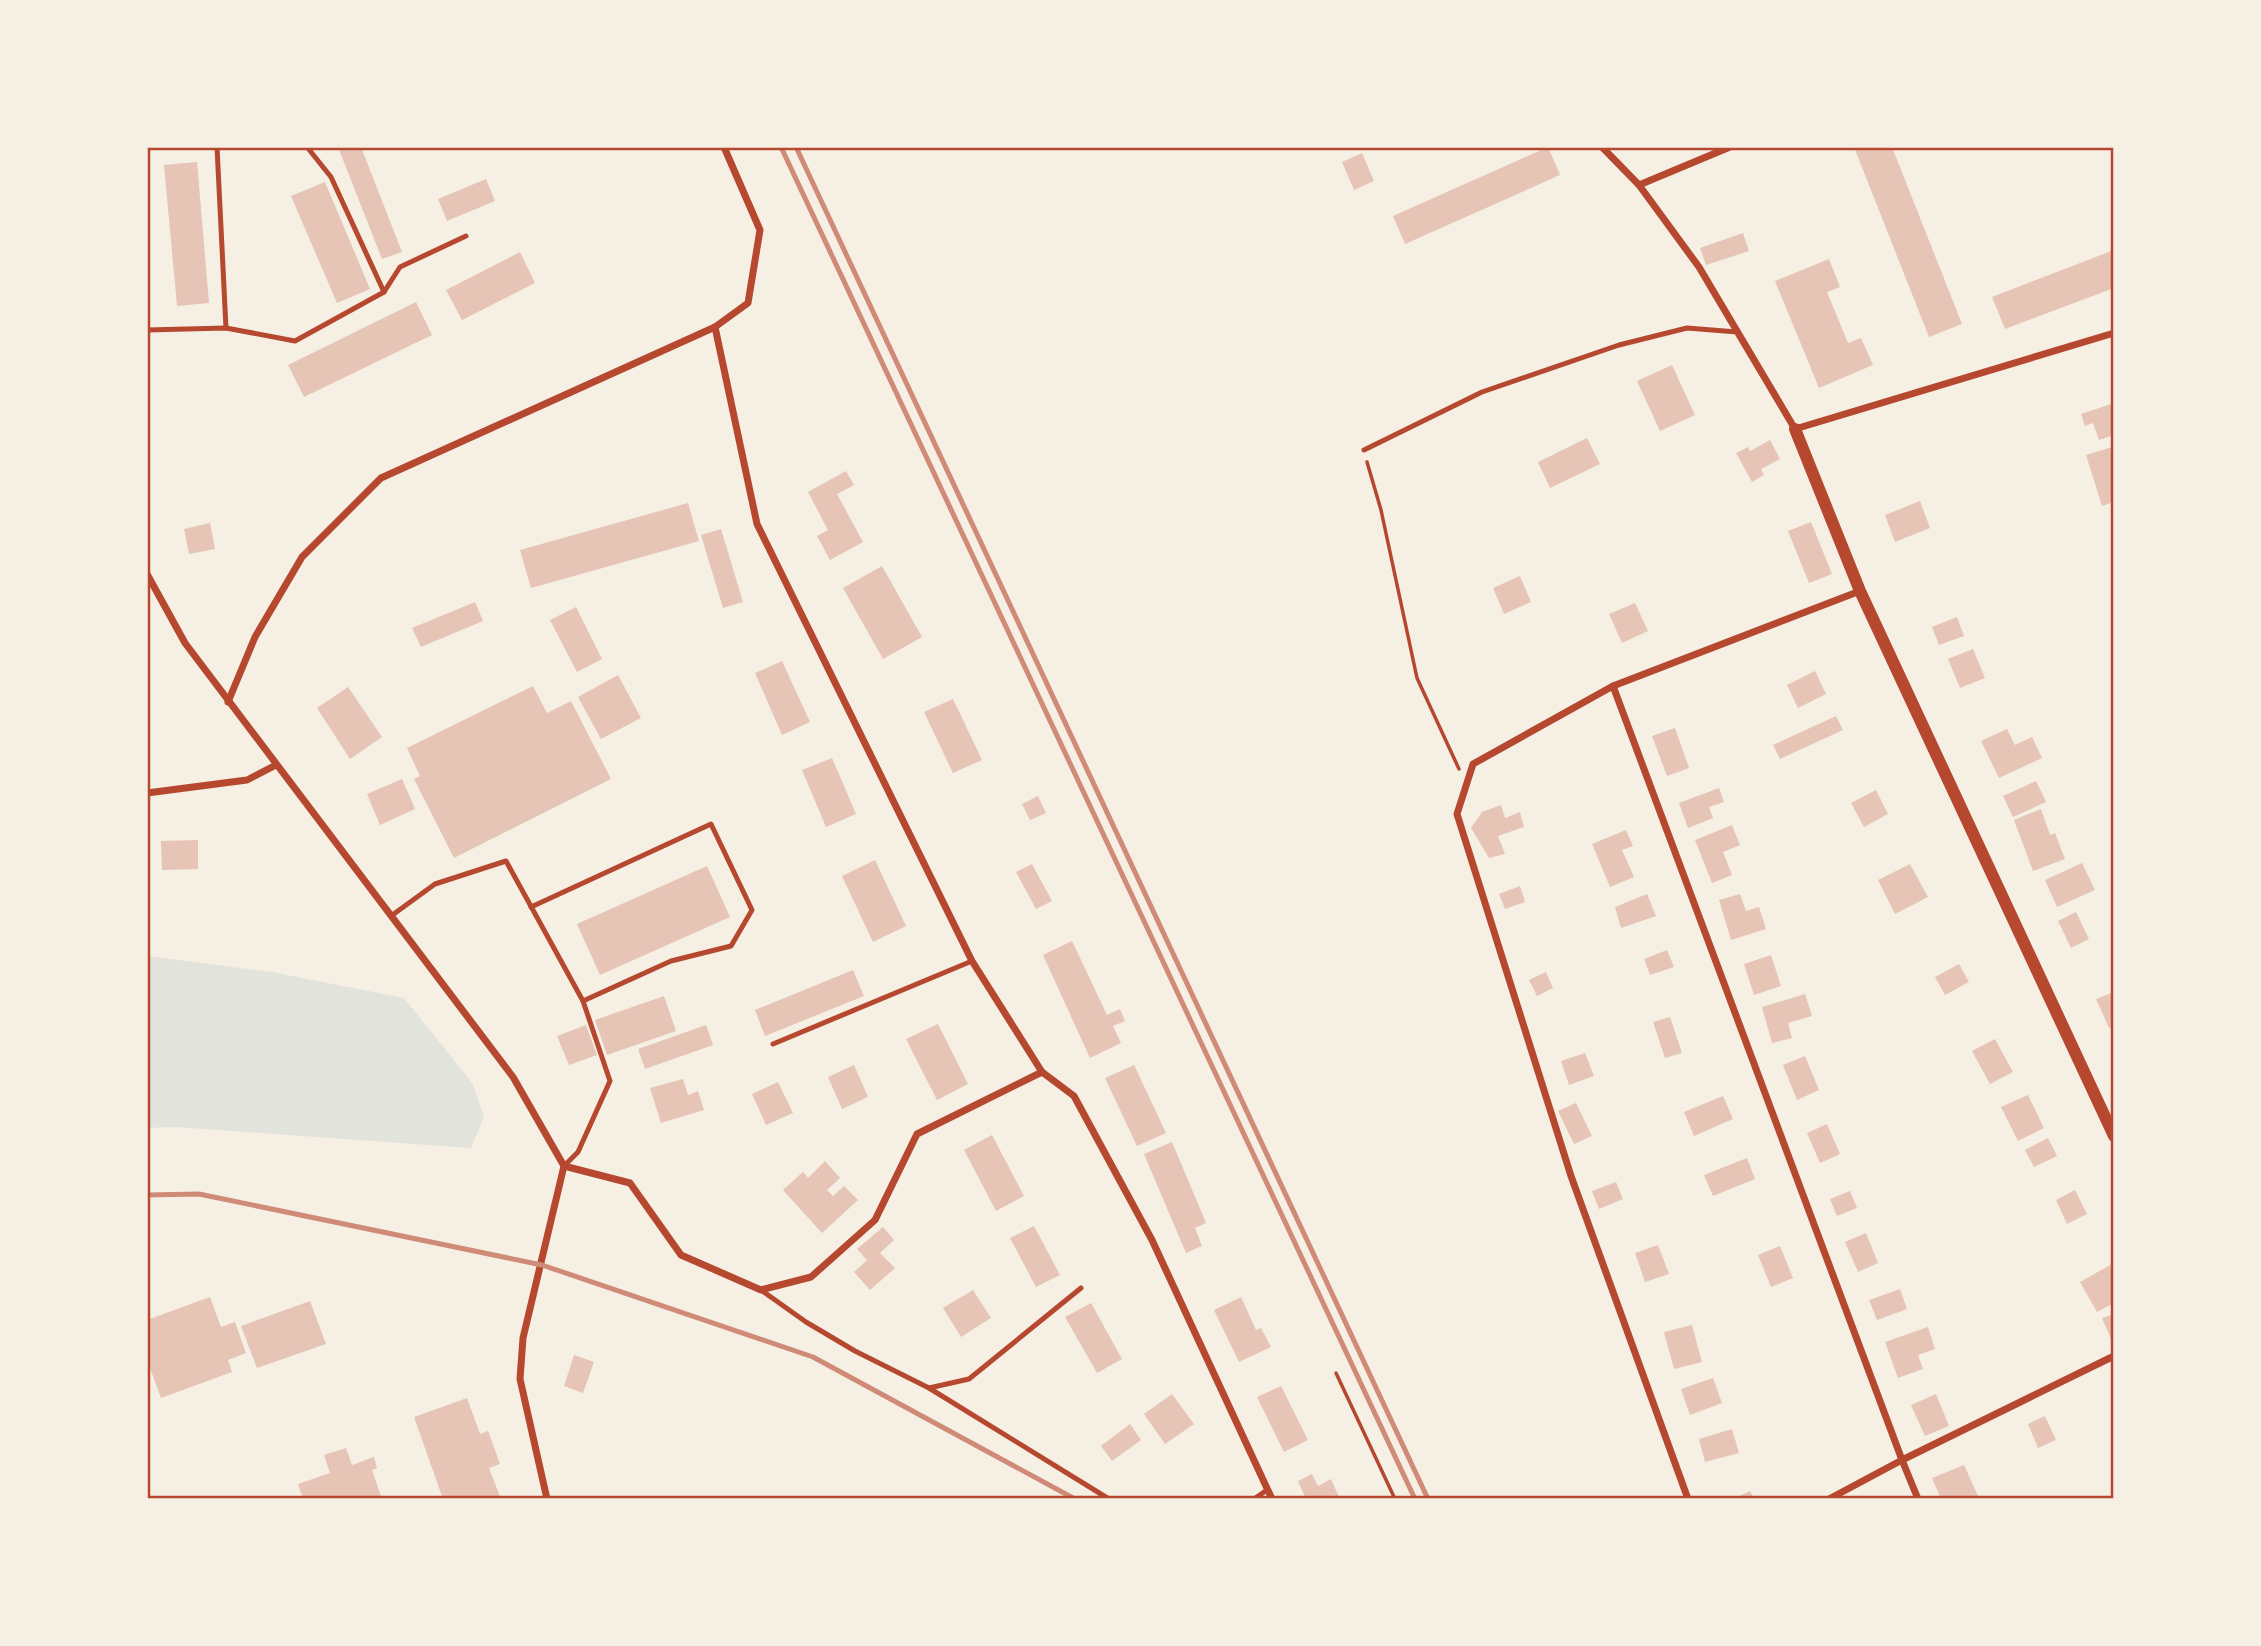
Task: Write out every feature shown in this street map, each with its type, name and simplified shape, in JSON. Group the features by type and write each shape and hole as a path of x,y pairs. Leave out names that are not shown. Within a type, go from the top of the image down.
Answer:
{"street":[{"path":"228,702 256,637 302,557 381,478 715,327 748,303 760,230 724,147"},
{"path":"1602,147 1639,185 1699,267 1795,429 1860,591 2114,1136"},
{"path":"1639,185 1730,147"},
{"path":"715,327 757,524 972,961 1042,1072 1074,1096 1139,1216 1272,1499"},
{"path":"1795,429 2114,333"},
{"path":"147,574 185,643 513,1077 564,1166 523,1338 520,1379 547,1499"},
{"path":"1688,1499 1571,1176 1457,814 1473,764 1613,686 1860,591"},
{"path":"1613,686 1918,1499"},
{"path":"147,793 247,780 276,765"},
{"path":"564,1166 629,1183 681,1255 761,1290 811,1277 875,1220 917,1134 1042,1072"},
{"path":"1829,1499 1902,1460 2114,1356"}],"lane":[{"path":"217,147 226,328"},
{"path":"307,147 331,177 384,292"},
{"path":"147,330 226,328 295,341 384,292 400,267 466,236"},
{"path":"1364,450 1482,392 1619,345 1688,328 1737,332"},
{"path":"531,907 711,824 752,911 731,946 671,961 583,1001"},
{"path":"391,916 435,884 506,861 583,1001 610,1081 578,1152 564,1166"},
{"path":"773,1044 972,961"},
{"path":"929,1388 969,1379 1081,1288"},
{"path":"761,1290 806,1322 855,1351 929,1388 1109,1499"},
{"path":"1254,1499 1267,1490"}],"path":[{"path":"1364,450 1381,510 1417,678 1466,785"},
{"path":"1336,1373 1395,1499"}],"shaded area":[{"path":"147,956 272,972 404,998 473,1084 484,1117 471,1148 175,1127 147,1128"}],"building":[{"path":"338,147 361,147 402,252 382,259"},
{"path":"1548,147 1560,175 1405,244 1393,216"},
{"path":"1854,147 1892,147 1962,324 1929,337"},
{"path":"1362,153 1374,181 1354,190 1342,162"},
{"path":"197,162 209,303 177,306 164,165"},
{"path":"486,179 495,201 447,221 438,199"},
{"path":"325,182 370,289 337,303 291,196"},
{"path":"1743,233 1749,251 1706,265 1700,248"},
{"path":"2114,250 2114,288 2005,329 1992,297"},
{"path":"520,252 535,283 462,320 446,290"},
{"path":"1829,259 1840,287 1827,292 1848,343 1861,338 1873,365 1819,388 1775,281"},
{"path":"416,302 432,335 304,397 288,365"},
{"path":"1672,365 1695,415 1660,431 1637,381"},
{"path":"2114,403 2114,435 2099,440 2093,423 2085,426 2081,414"},
{"path":"1587,438 1600,464 1550,488 1538,462"},
{"path":"1770,440 1780,459 1761,469 1764,475 1752,482 1736,453 1748,447 1750,451"},
{"path":"2112,447 2114,502 2102,506 2086,455"},
{"path":"846,471 854,485 837,494 863,542 830,560 817,536 828,530 808,492"},
{"path":"1920,501 1930,528 1895,542 1885,515"},
{"path":"688,503 699,541 531,588 520,550"},
{"path":"1811,522 1832,574 1809,583 1788,531"},
{"path":"210,523 215,549 189,554 184,529"},
{"path":"721,529 743,602 723,608 701,535"},
{"path":"882,566 922,637 883,659 843,588"},
{"path":"1520,576 1531,602 1504,614 1493,588"},
{"path":"475,602 483,621 421,647 412,628"},
{"path":"1635,603 1648,631 1622,643 1609,614"},
{"path":"576,607 602,659 577,672 550,620"},
{"path":"1957,617 1964,636 1939,645 1932,627"},
{"path":"1973,649 1985,678 1960,688 1948,659"},
{"path":"782,661 810,722 782,735 755,673"},
{"path":"1815,671 1826,694 1798,708 1787,685"},
{"path":"618,675 641,718 601,739 578,697"},
{"path":"533,686 547,713 571,701 611,779 454,858 414,779 420,776 407,748"},
{"path":"348,687 382,737 350,759 317,708"},
{"path":"953,699 982,760 953,773 924,712"},
{"path":"1836,716 1843,730 1780,759 1773,745"},
{"path":"1675,728 1689,768 1667,776 1652,736"},
{"path":"2007,729 2015,745 2032,737 2042,758 1999,778 1981,741"},
{"path":"832,758 856,814 826,827 802,770"},
{"path":"402,779 415,809 380,825 367,794"},
{"path":"2036,781 2046,802 2013,817 2003,796"},
{"path":"1719,788 1724,802 1709,807 1713,818 1688,828 1679,803"},
{"path":"1876,790 1888,814 1864,827 1851,803"},
{"path":"1038,796 1046,813 1030,820 1022,804"},
{"path":"1501,805 1505,818 1520,812 1524,827 1498,836 1505,854 1489,858 1471,828 1482,812"},
{"path":"2041,809 2050,835 2055,833 2065,859 2033,871 2014,820"},
{"path":"1732,825 1740,845 1723,852 1732,875 1712,883 1695,840"},
{"path":"1626,830 1633,846 1622,850 1634,877 1610,887 1592,844"},
{"path":"198,840 198,869 162,870 161,841"},
{"path":"875,860 906,926 873,942 842,876"},
{"path":"2082,863 2095,890 2057,907 2045,880"},
{"path":"1032,864 1052,901 1036,909 1016,872"},
{"path":"1910,864 1928,897 1895,914 1878,880"},
{"path":"707,866 730,917 600,975 577,924"},
{"path":"1520,886 1525,902 1505,909 1499,894"},
{"path":"1647,894 1656,916 1621,928 1615,907"},
{"path":"1740,894 1746,911 1759,907 1766,929 1731,940 1719,900"},
{"path":"2076,912 2089,939 2071,948 2058,921"},
{"path":"1072,941 1107,1015 1120,1009 1125,1021 1113,1026 1121,1043 1090,1058 1043,955"},
{"path":"1667,950 1674,967 1650,975 1644,959"},
{"path":"1771,955 1781,986 1754,995 1744,964"},
{"path":"1959,964 1969,982 1945,995 1935,977"},
{"path":"853,970 864,996 765,1036 755,1010"},
{"path":"1546,972 1553,988 1537,996 1529,980"},
{"path":"2114,992 2114,1026 2109,1028 2096,999"},
{"path":"1805,994 1812,1016 1788,1023 1792,1038 1772,1043 1762,1007"},
{"path":"664,996 676,1031 607,1055 595,1020"},
{"path":"1670,1017 1682,1053 1665,1058 1653,1022"},
{"path":"938,1024 968,1084 937,1100 906,1039"},
{"path":"586,1025 597,1055 569,1065 557,1036"},
{"path":"706,1025 713,1045 645,1069 638,1049"},
{"path":"1995,1039 2013,1072 1990,1084 1972,1051"},
{"path":"1585,1053 1594,1076 1569,1085 1561,1061"},
{"path":"1805,1056 1819,1090 1797,1100 1783,1065"},
{"path":"854,1065 868,1097 842,1109 828,1077"},
{"path":"1134,1065 1166,1133 1137,1146 1105,1078"},
{"path":"683,1079 688,1095 698,1091 704,1110 661,1123 650,1088"},
{"path":"778,1082 793,1113 766,1125 752,1094"},
{"path":"2028,1095 2044,1128 2018,1141 2001,1107"},
{"path":"1723,1096 1733,1119 1694,1136 1684,1112"},
{"path":"1576,1103 1592,1136 1574,1144 1558,1111"},
{"path":"1827,1124 1840,1154 1820,1163 1807,1133"},
{"path":"992,1135 1024,1196 996,1211 964,1150"},
{"path":"2048,1138 2057,1156 2034,1167 2025,1150"},
{"path":"1172,1142 1206,1223 1195,1228 1202,1246 1186,1253 1144,1154"},
{"path":"1747,1158 1755,1179 1713,1196 1704,1175"},
{"path":"825,1161 840,1178 827,1190 833,1196 844,1186 858,1200 822,1233 783,1190 803,1172 808,1178"},
{"path":"1616,1182 1623,1199 1599,1209 1592,1191"},
{"path":"2075,1190 2087,1214 2067,1224 2056,1200"},
{"path":"1850,1191 1857,1208 1837,1216 1830,1199"},
{"path":"1034,1226 1060,1275 1036,1287 1010,1238"},
{"path":"883,1227 894,1240 880,1253 895,1268 870,1290 854,1272 867,1260 857,1249"},
{"path":"1866,1233 1878,1263 1858,1272 1845,1242"},
{"path":"1658,1245 1669,1274 1645,1282 1635,1253"},
{"path":"1780,1246 1793,1278 1771,1287 1758,1255"},
{"path":"2112,1264 2114,1303 2097,1312 2080,1282"},
{"path":"1900,1289 1907,1309 1877,1320 1869,1300"},
{"path":"973,1290 991,1318 961,1337 943,1308"},
{"path":"210,1297 221,1327 235,1322 246,1353 228,1360 232,1372 161,1398 147,1360 147,1320"},
{"path":"1241,1297 1256,1330 1261,1328 1271,1347 1239,1362 1214,1310"},
{"path":"310,1301 326,1344 257,1368 241,1326"},
{"path":"1091,1303 1122,1359 1097,1373 1065,1317"},
{"path":"2114,1314 2114,1346 2102,1318"},
{"path":"1692,1325 1702,1362 1674,1369 1664,1332"},
{"path":"1928,1327 1935,1349 1918,1355 1923,1369 1898,1378 1885,1342"},
{"path":"574,1355 594,1362 583,1393 564,1386"},
{"path":"1713,1378 1722,1403 1690,1415 1681,1389"},
{"path":"1281,1386 1308,1440 1284,1452 1257,1397"},
{"path":"1172,1394 1194,1424 1165,1444 1144,1414"},
{"path":"1936,1394 1949,1426 1925,1436 1911,1405"},
{"path":"467,1398 480,1434 488,1431 500,1464 489,1468 501,1499 443,1499 414,1417"},
{"path":"2045,1416 2056,1440 2038,1448 2028,1424"},
{"path":"1130,1424 1141,1440 1112,1461 1101,1446"},
{"path":"1732,1429 1739,1453 1705,1462 1699,1439"},
{"path":"346,1448 352,1465 374,1457 377,1468 372,1470 382,1499 303,1499 298,1484 330,1473 324,1455"},
{"path":"1964,1465 1978,1496 1971,1499 1941,1499 1932,1478"},
{"path":"1312,1474 1318,1486 1331,1479 1340,1499 1306,1499 1298,1481"},
{"path":"1750,1491 1754,1499 1732,1499"}],"railway":[{"path":"781,147 1415,1499"},
{"path":"796,147 1428,1499"},
{"path":"147,1195 199,1194 542,1265 813,1357 1075,1499"}]}
